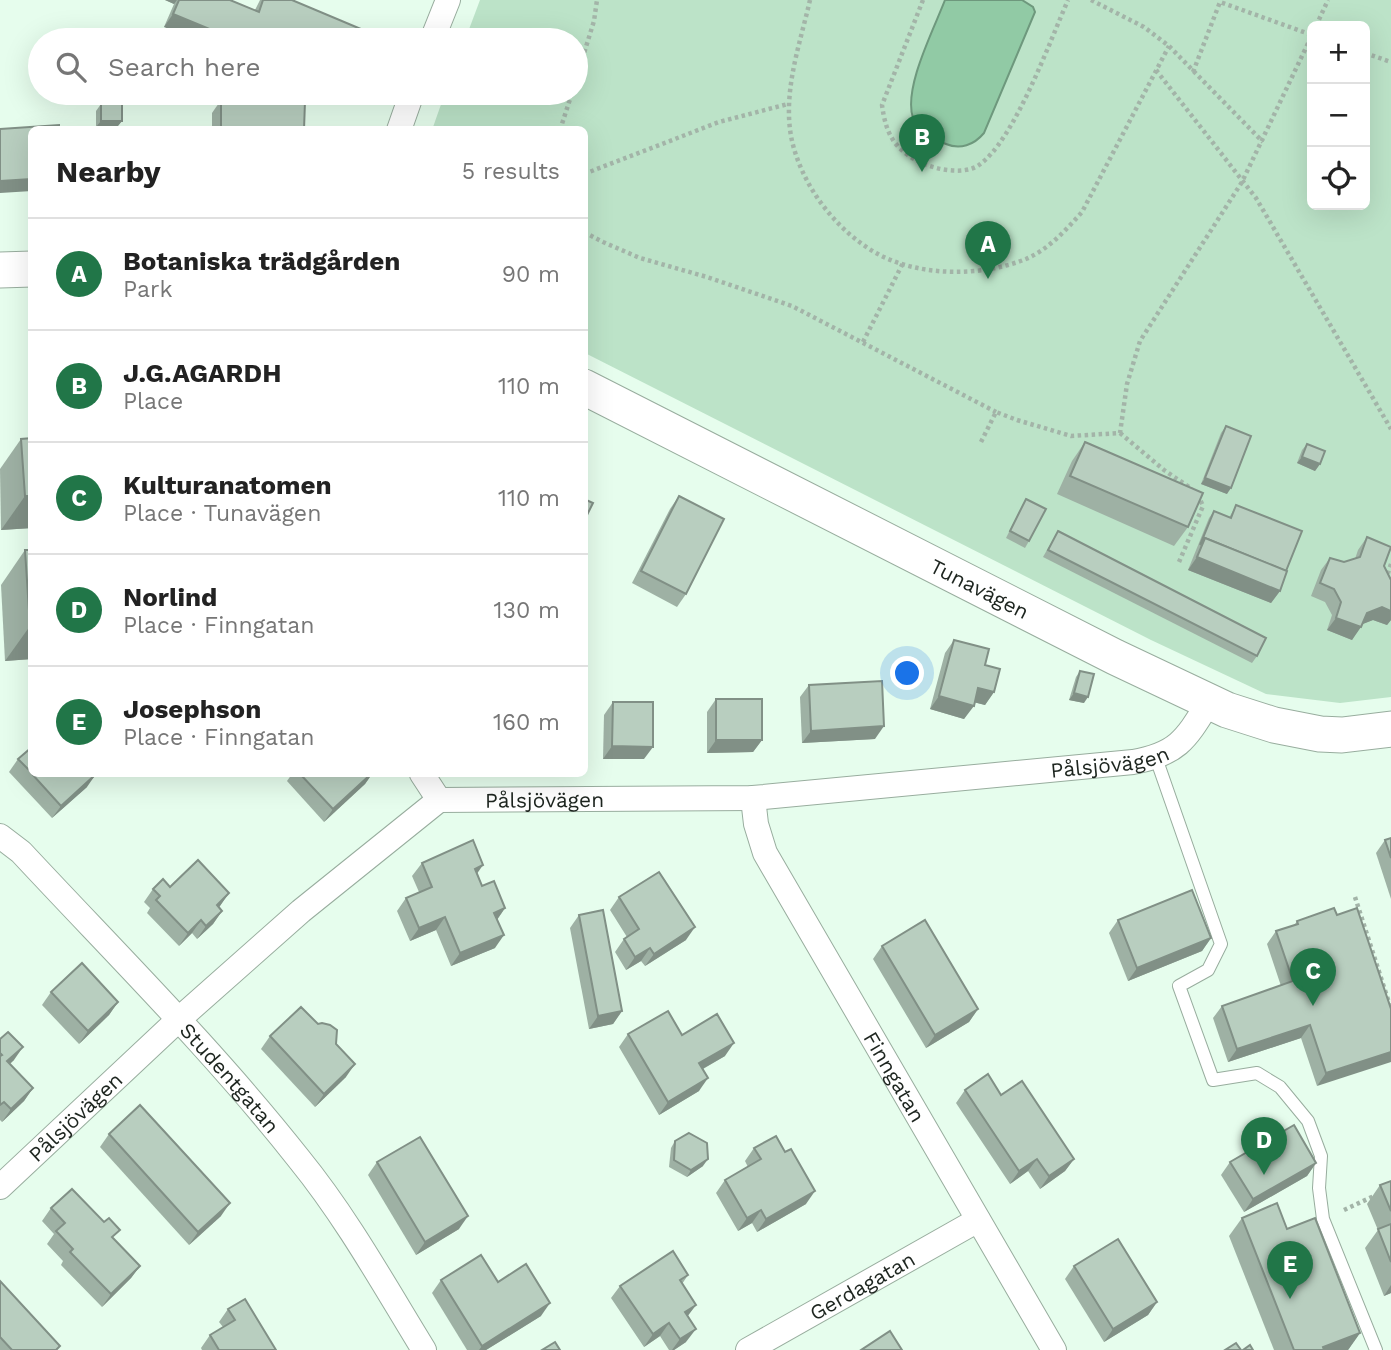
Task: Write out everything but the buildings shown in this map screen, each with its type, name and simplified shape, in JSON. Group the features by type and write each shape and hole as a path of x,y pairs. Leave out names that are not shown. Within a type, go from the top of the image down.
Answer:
{"street":[{"path":"437,28 448,0"},
{"path":"400,126 407,105"},
{"path":"0,270 28,269"},
{"name":"Tunavägen","path":"588,389 1209,702 1274,726 1303,732 1342,735 1391,729"},
{"name":"Pålsjövägen","path":"0,1187 178,1020 301,911 439,800 753,798 1006,775 1156,758 1177,747 1185,739 1209,702"},
{"path":"424,777 439,800"},
{"name":"Finngatan","path":"753,798 756,824 765,853 1054,1350"},
{"name":"Studentgatan","path":"0,836 21,852 220,1063 301,1160 353,1234 424,1350"},
{"name":"Gerdagatan","path":"748,1350 978,1220"}],"lane":[{"path":"1156,758 1221,944 1208,970 1180,986 1213,1080 1257,1073 1280,1087 1308,1121 1321,1156 1319,1188 1323,1219 1376,1350"}],"path":[{"path":"588,40 597,0"},
{"path":"810,0 788,104 791,137 806,180 829,213 876,253 903,264 949,273 979,271 1026,259 1045,248 1065,231 1082,212 1169,46"},
{"path":"923,0 882,105 884,123 890,140 905,153 939,170 956,170 977,167 991,155 1009,130 1068,0"},
{"path":"1091,0 1144,27 1169,46 1263,142"},
{"path":"1318,21 1328,0"},
{"path":"1193,72 1220,1 1307,33"},
{"path":"1120,433 1126,384 1140,341 1242,182 1307,46"},
{"path":"1370,55 1391,62"},
{"path":"1156,70 1256,198 1391,429"},
{"path":"588,172 719,122 788,104"},
{"path":"561,126 568,105"},
{"path":"588,234 640,258 792,306 996,412 1017,420 1071,436 1120,433 1164,470 1198,493 1203,506 1180,562"},
{"path":"863,342 903,264"},
{"path":"981,442 996,412"},
{"path":"1391,564 1388,573 1391,583"},
{"path":"1354,897 1391,1009"},
{"path":"1383,981 1391,978"},
{"path":"1323,1219 1380,1194"}],"shaded area":[{"path":"480,0 1391,0 1391,697 1340,703 1266,694 1151,640 588,355 588,126 433,126 441,105 588,105 588,28 470,28"},
{"path":"945,0 1022,0 1033,7 1035,12 984,133 976,141 962,146 941,142 922,130 913,118 911,106 912,91 921,59"}],"place":[{"name":"J.G.AGARDH","path":"922,172"},
{"name":"Botaniska trädgården","path":"988,279"},
{"name":"Kulturanatomen","path":"1313,1006"},
{"name":"Norlind","path":"1264,1175"},
{"name":"Josephson","path":"1290,1299"}]}
